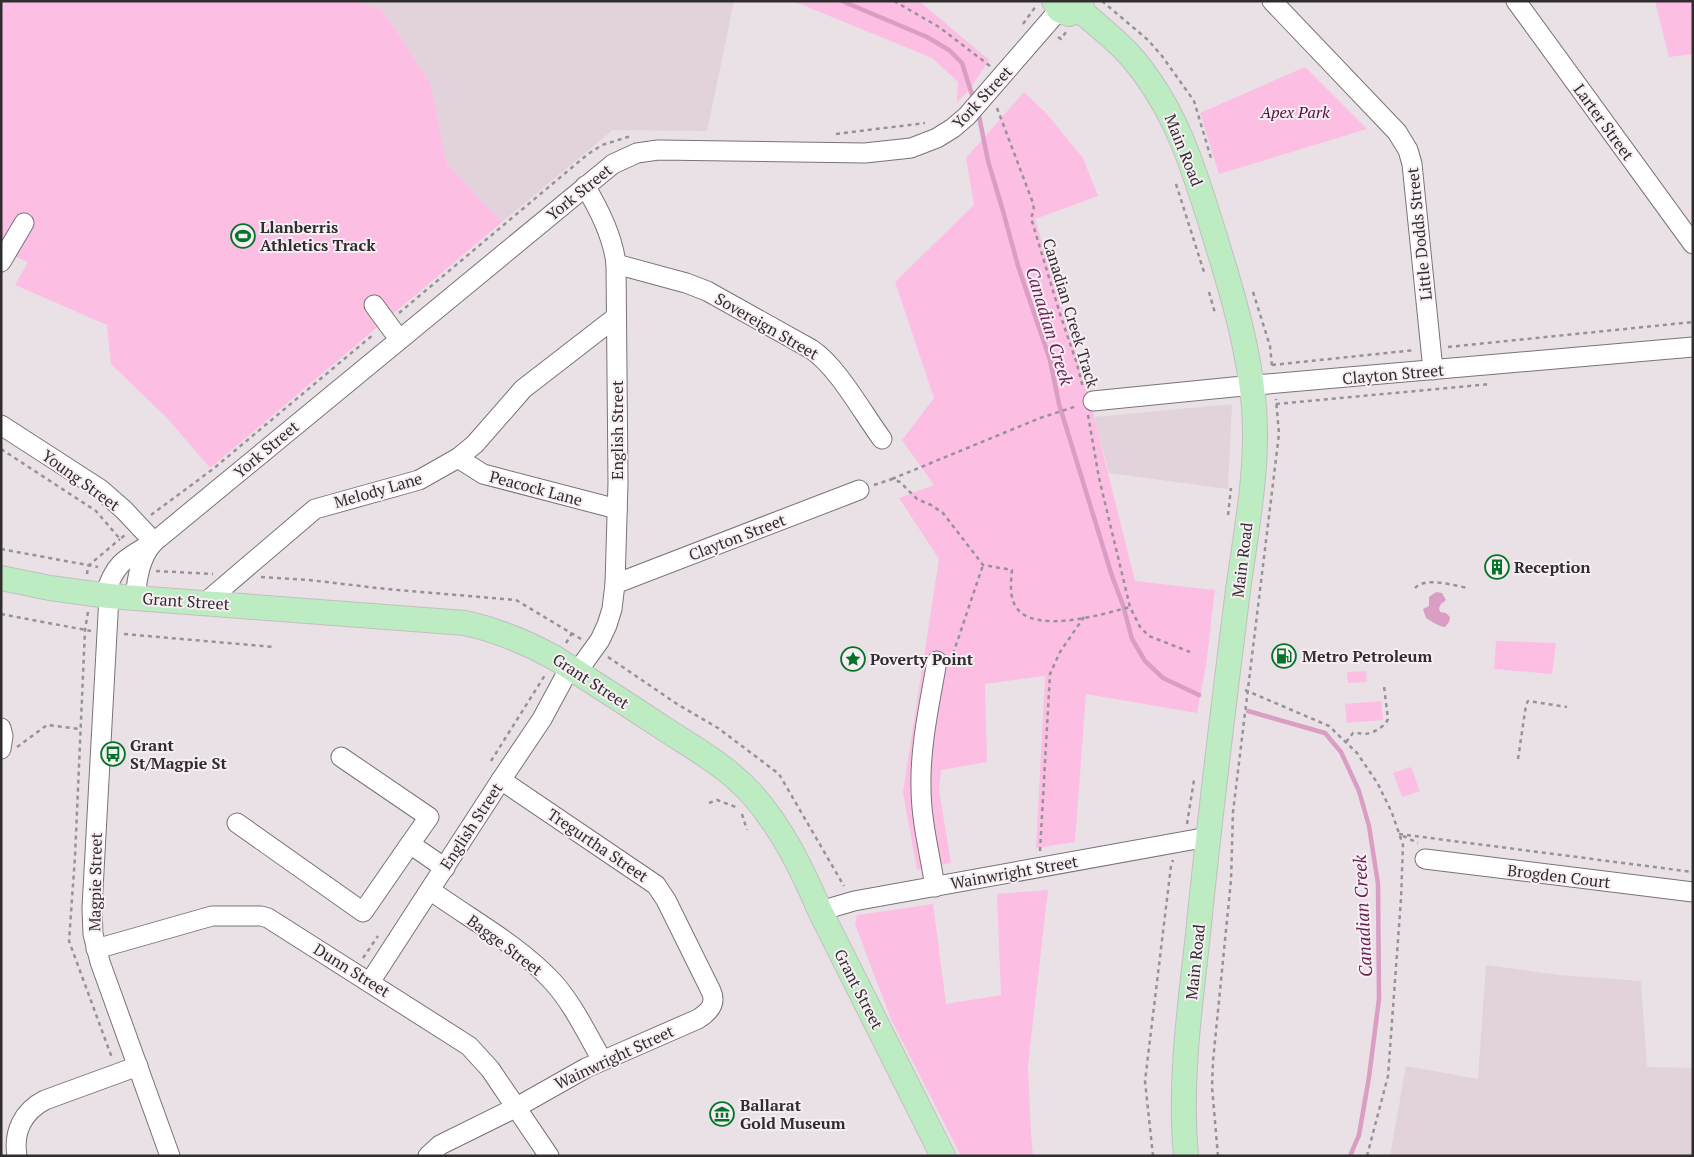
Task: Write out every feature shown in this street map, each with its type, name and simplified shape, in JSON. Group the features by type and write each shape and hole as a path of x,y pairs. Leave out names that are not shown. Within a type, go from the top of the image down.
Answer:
{"main road":[{"name":"Main Road","path":"1065,13 1120,45 1155,88 1177,127 1196,178 1234,298 1247,356 1251,386 1254,428 1252,476 1208,837 1185,1050 1184,1116 1186,1156"},
{"name":"Grant Street","path":"1,578 50,588 107,596 465,623 491,629 527,642 574,670 717,762 746,788 767,813 801,869 943,1156"}],"street":[{"name":"Little Dodds Street","path":"1272,1 1393,128 1408,150 1412,164 1433,370"},
{"name":"Larter Street","path":"1516,1 1693,244"},
{"name":"York Street","path":"116,568 125,560 154,542 612,164 643,152 658,150 865,153 911,148 937,138 967,116 1065,13"},
{"name":"English Street","path":"370,982 574,670 594,648 604,633 609,619 615,584 617,509 616,264 614,252 598,210 585,186"},
{"path":"1,262 24,223"},
{"name":"Sovereign Street","path":"616,264 707,291 811,349 834,371 882,439"},
{"path":"374,305 399,339"},
{"name":"Melody Lane","path":"206,602 315,508 418,480 458,458 475,444 524,389 616,317"},
{"name":"Clayton Street","path":"1088,401 1693,347"},
{"name":"Young Street","path":"1,425 100,489 154,542"},
{"name":"Peacock Lane","path":"458,458 483,474 617,509"},
{"name":"Clayton Street","path":"615,584 859,490"},
{"name":"York Street","path":"136,598 140,570 148,550 154,542"},
{"path":"107,596 116,568"},
{"name":"Magpie Street","path":"107,596 92,908 93,934 96,950 170,1156"},
{"path":"935,887 925,829 921,787 926,727 944,659"},
{"path":"1,728 3,740 9,749"},
{"path":"237,824 363,912 429,817 341,757"},
{"name":"Tregurtha Street","path":"501,780 656,885 666,900 713,995 712,1008"},
{"name":"Wainwright Street","path":"820,910 852,901 1208,837"},
{"path":"410,844 444,868"},
{"name":"Brogden Court","path":"1425,859 1693,892"},
{"name":"Bagge Street","path":"430,890 518,952 543,973 566,1000 602,1060"},
{"name":"Dunn Street","path":"96,950 212,916 261,916 272,920 469,1046 490,1069 549,1156"},
{"name":"Wainwright Street","path":"428,1156 440,1145 517,1107 602,1060 698,1018 712,1008"},
{"path":"17,1156 16,1138 22,1120 39,1102 138,1066"}],"path":[{"name":"Canadian Creek Track","path":"894,1 930,21 986,62 992,71 988,92 1033,203 1034,210 1031,218 1088,401 1099,478 1130,608 1140,627 1149,636 1190,652"},
{"path":"1031,13 1065,13"},
{"path":"1065,13 1061,39 1065,13"},
{"path":"830,135 928,123"},
{"path":"1,449 96,511 120,539 213,470 588,154 602,145 637,135"},
{"path":"1176,183 1204,274"},
{"path":"1207,283 1218,321"},
{"path":"1272,364 1693,322"},
{"path":"1218,1156 1212,1087 1213,1061 1231,880 1233,812 1280,434 1276,404 1491,384"},
{"path":"859,490 892,479 1050,415 1071,409"},
{"path":"892,479 900,482 917,499 943,513 983,565 1012,570 1011,592 1013,599 1017,609 1028,618 1065,621 1130,608"},
{"path":"1227,524 1231,486"},
{"path":"1,549 88,566 116,568"},
{"path":"944,659 983,565"},
{"path":"140,570 309,580 386,589 516,600 594,648"},
{"path":"1415,588 1424,582 1469,588"},
{"path":"1,614 85,630 274,647"},
{"path":"88,615 85,630 75,857 69,942 117,1074"},
{"path":"1040,868 1040,831 1050,674 1060,652 1077,630 1084,617"},
{"path":"1346,742 1353,733 1367,734 1386,724 1388,719 1384,686"},
{"path":"1243,689 1329,726 1346,742 1357,753 1378,784 1403,845 1401,899 1388,1076 1367,1156"},
{"path":"1518,759 1528,701 1568,707"},
{"path":"9,749 47,725 80,729"},
{"path":"710,803 720,800 741,809 747,830"},
{"path":"1399,834 1693,872"},
{"path":"1153,1156 1145,1089 1146,1070 1171,866 1181,842"}],"shaded area":[{"path":"354,1 734,1 707,131 613,130 502,222 447,164 431,85 382,9"},
{"path":"1232,404 1228,489 1109,473 1094,417"},
{"path":"1436,592 1442,593 1446,600 1439,608 1440,612 1446,613 1450,617 1445,627 1426,618 1423,609 1429,606 1429,597"},
{"path":"1486,965 1559,975 1641,981 1647,1067 1693,1068 1693,1156 1390,1156 1406,1066 1478,1079"}],"green space":[{"name":"Llanberris Athletics Track","path":"1,1 354,1 382,9 431,85 447,164 502,222 210,468 168,419 111,364 107,325 15,285 28,262 1,251"},
{"path":"793,1 919,1 989,60 970,89 957,102 958,82 932,58"},
{"path":"1655,1 1693,1 1693,54 1669,57"},
{"name":"Apex Park","path":"1305,67 1367,129 1219,174 1200,113"},
{"path":"1024,92 1047,114 1083,158 1098,196 1035,219 1084,378 1092,391 1094,417 1135,581 1215,590 1206,666 1197,713 1086,694 1075,842 1036,848 1045,676 985,684 987,762 941,770 939,790 951,863 917,870 903,792 939,559 899,498 934,485 902,440 934,398 895,282 974,205 966,158"},
{"path":"1496,641 1556,643 1552,674 1494,669"},
{"path":"1366,671 1367,682 1348,683 1347,672"},
{"path":"1381,701 1383,720 1347,723 1345,704"},
{"path":"1411,767 1420,791 1402,797 1393,773"},
{"path":"1048,890 1028,1065 1033,1156 961,1156 891,1019 855,924 857,915 933,904 946,1004 1001,995 997,894"}],"waterway":[{"name":"Canadian Creek","path":"842,1 927,37 949,50 962,63 974,101"},
{"name":"Canadian Creek","path":"978,111 988,161 1018,266 1050,360 1059,404 1132,639 1145,661 1163,678 1199,695"},
{"name":"Canadian Creek","path":"1248,711 1325,733 1341,752 1359,791 1369,826 1378,884 1379,999 1359,1135 1350,1156"}],"place":[{"name":"Llanberris Athletics Track","path":"243,236"},
{"name":"Reception","path":"1497,567"},
{"name":"Metro Petroleum","path":"1284,656"},
{"name":"Poverty Point","path":"853,659"},
{"name":"Grant St/Magpie St","path":"113,754"},
{"name":"Ballarat Gold Museum","path":"722,1114"}]}
